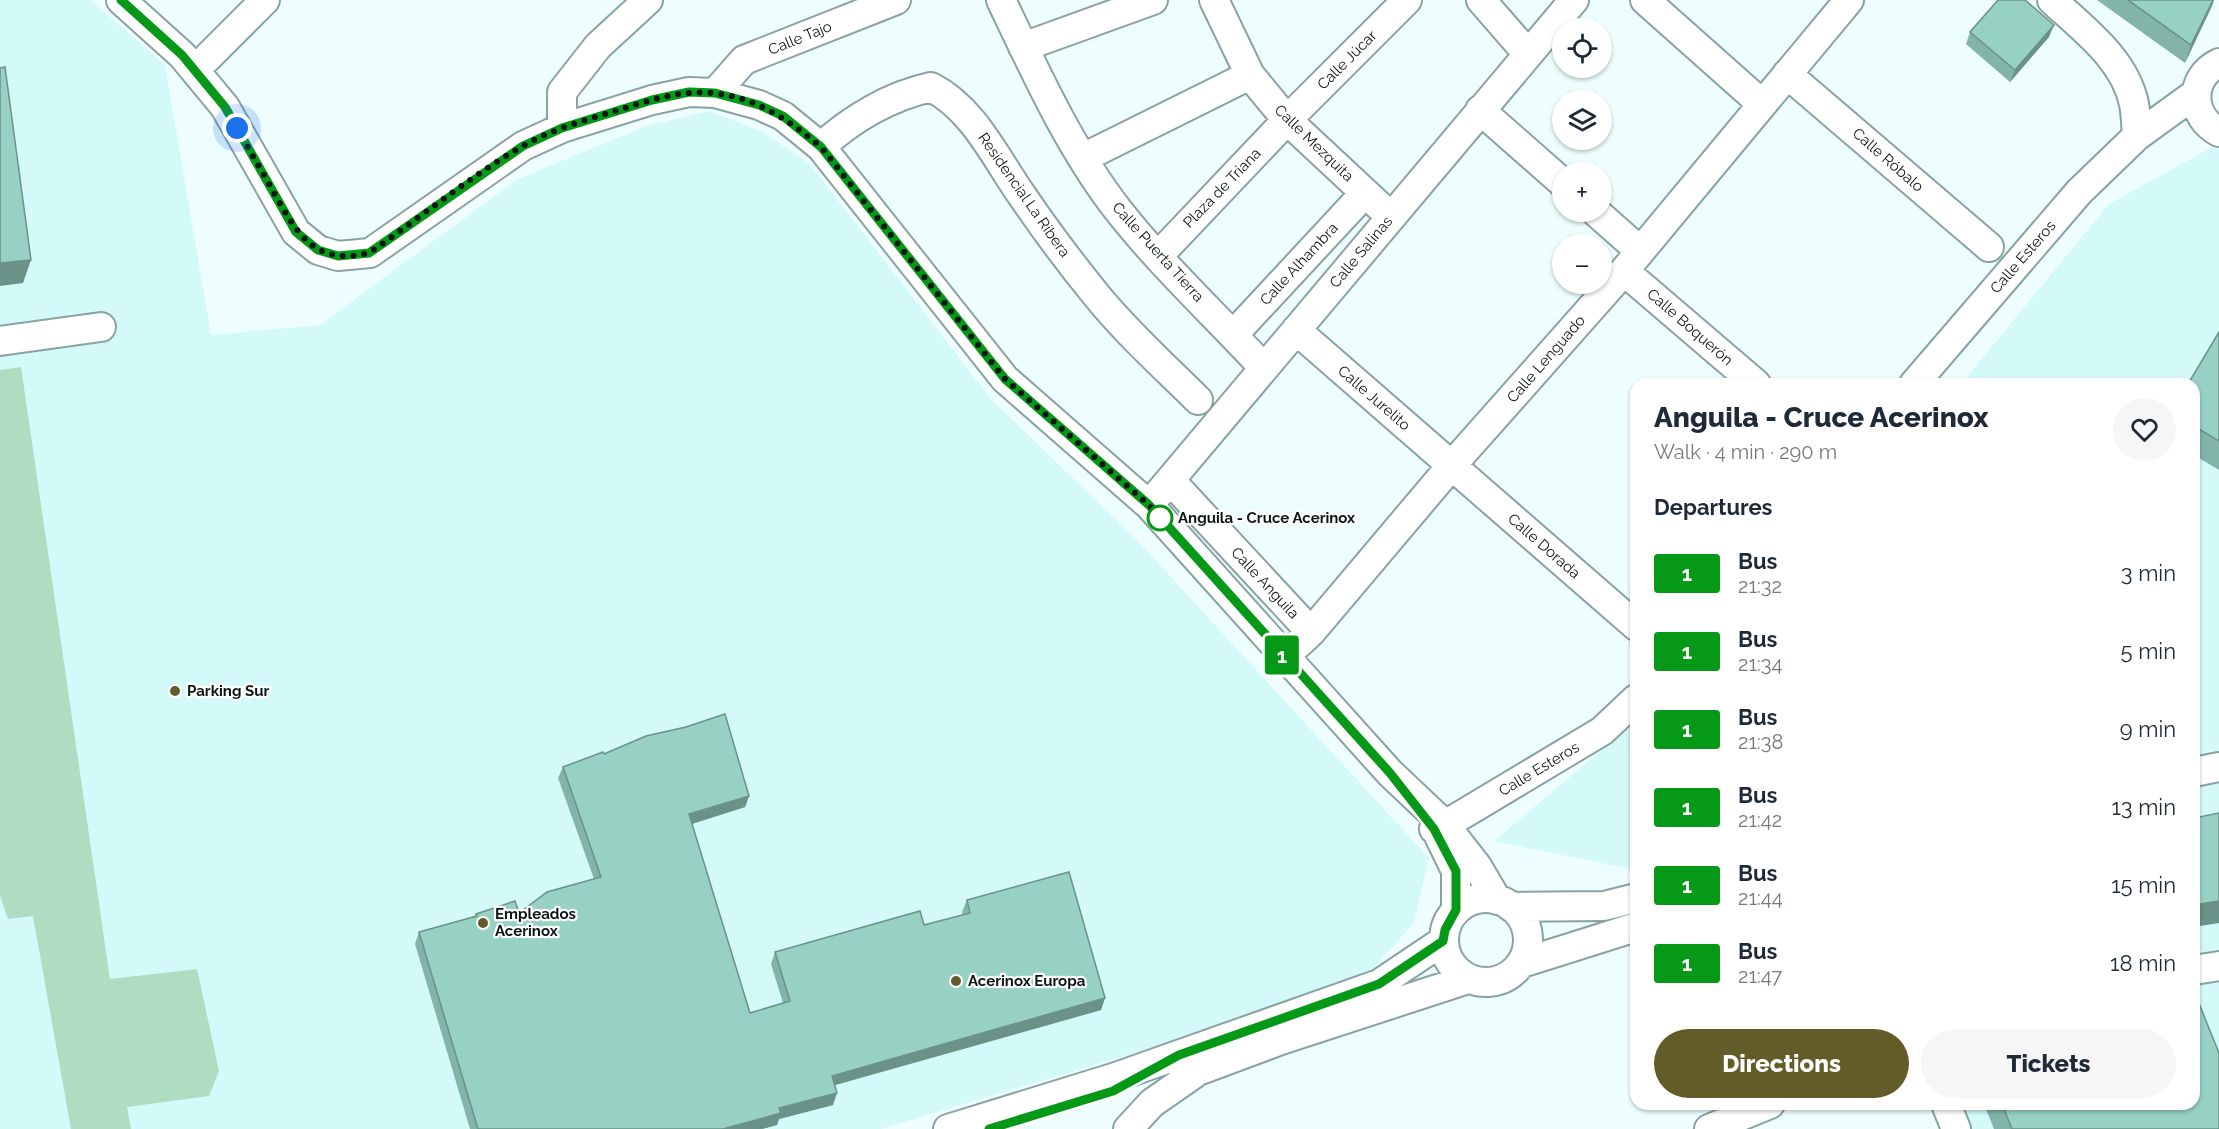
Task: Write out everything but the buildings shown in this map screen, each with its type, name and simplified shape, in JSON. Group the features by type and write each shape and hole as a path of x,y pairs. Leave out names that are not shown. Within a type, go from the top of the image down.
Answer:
{"street":[{"path":"121,0 195,70 225,107 296,232 318,250 338,256 369,253 523,146 562,128 652,100 689,92 715,93 759,105 783,116 821,147 1005,379 1149,505 1284,657 1477,866 1504,903 1519,914 1527,933 1528,943 1522,963 1514,972 1498,981 1480,983 1468,979 1450,964 1443,941 1445,930 1456,910 1456,871 1439,827"},
{"path":"195,70 265,0"},
{"path":"562,128 562,92 598,46 648,0"},
{"name":"Calle Tajo","path":"715,93 744,60 897,0"},
{"name":"Calle Puerta Tierra","path":"1001,0 1023,47 1083,158 1118,209 1158,256 1263,367"},
{"path":"1023,47 1153,0"},
{"name":"Calle Mezquita","path":"1214,0 1250,75 1287,120 1390,216"},
{"name":"Calle Júcar","path":"1287,120 1407,0"},
{"path":"1481,0 1528,54"},
{"name":"Calle Salinas","path":"1149,505 1574,0"},
{"path":"1646,0 1762,104"},
{"name":"Calle Lenguado","path":"1284,657 1311,632 1452,465 1632,261 1849,0"},
{"path":"2052,0 2107,52 2123,76 2134,103 2137,136 2212,127"},
{"path":"2212,127 2197,108 2195,94 2201,78 2219,63"},
{"name":"Calle Róbalo","path":"1787,74 1989,247"},
{"path":"1083,158 1250,75"},
{"name":"Residencial La Ribera","path":"821,147 857,118 913,91 931,87 959,108 981,134 1024,198 1102,302 1198,400"},
{"name":"Calle Esteros","path":"1919,378 2079,192 2137,136 2195,94"},
{"path":"1480,110 1552,173"},
{"name":"Plaza de Triana","path":"1158,256 1287,120"},
{"name":"Calle Alhambra","path":"1233,335 1365,193"},
{"name":"Calle Boquerón","path":"1603,222 1632,261 1750,378"},
{"path":"0,341 101,327"},
{"name":"Calle Jurelito","path":"1296,330 1452,465"},
{"name":"Calle Dorada","path":"1452,465 1630,621"},
{"name":"Calle Anguila","path":"1170,480 1311,632"},
{"name":"Calle Esteros","path":"1439,827 1602,731 1630,705"},
{"path":"2200,755 2219,753"},
{"path":"2200,771 2219,767"},
{"path":"1456,910 1475,899 1504,903 1604,906 1630,900"},
{"path":"1522,963 1630,929"},
{"path":"948,1129 1113,1078 1379,984 1443,941"},
{"path":"1128,1129 1152,1103 1198,1071 1281,1040 1468,979"},
{"path":"990,1129 1113,1091 1179,1055"},
{"path":"1709,1129 1755,1110"},
{"path":"1948,1110 1956,1129"}],"shaded area":[{"path":"0,0 91,0 165,65 211,335 320,325 516,180 646,126 709,111 761,131 810,164 991,399 1136,539 1429,858 1414,923 1368,974 1250,1018 881,1129 0,1129"},
{"path":"2214,146 2219,149 2219,1129 1940,1129 1932,1110 2200,1110 2200,378 1966,378 2109,204"},
{"path":"1630,726 1630,869 1494,841"}],"green space":[{"path":"21,367 110,979 197,969 219,1071 209,1096 127,1107 131,1129 71,1129 33,916 8,919 0,896 0,370"}],"bus line":[{"name":"1","path":"121,0 182,55 225,107 296,232 318,250 338,256 369,253 523,146 562,128 652,100 689,92 715,93 759,105 783,116 821,147 1005,379 1149,505 1390,773 1434,829 1450,855 1456,871 1456,910 1449,919 1443,941 1418,960 1379,984 1179,1055 1113,1091 989,1129"}],"place":[{"name":"Anguila - Cruce Acerinox","path":"1160,518"},
{"name":"Parking Sur","path":"175,691"},
{"name":"Empleados Acerinox","path":"483,923"},
{"name":"Acerinox Europa","path":"956,981"}],"route":[{"path":"237,128 296,232 318,250 338,256 356,256 369,253 523,146 562,128 652,100 689,92 715,93 759,105 783,116 821,147 1005,379 1149,505 1164,523 1160,518"}]}
